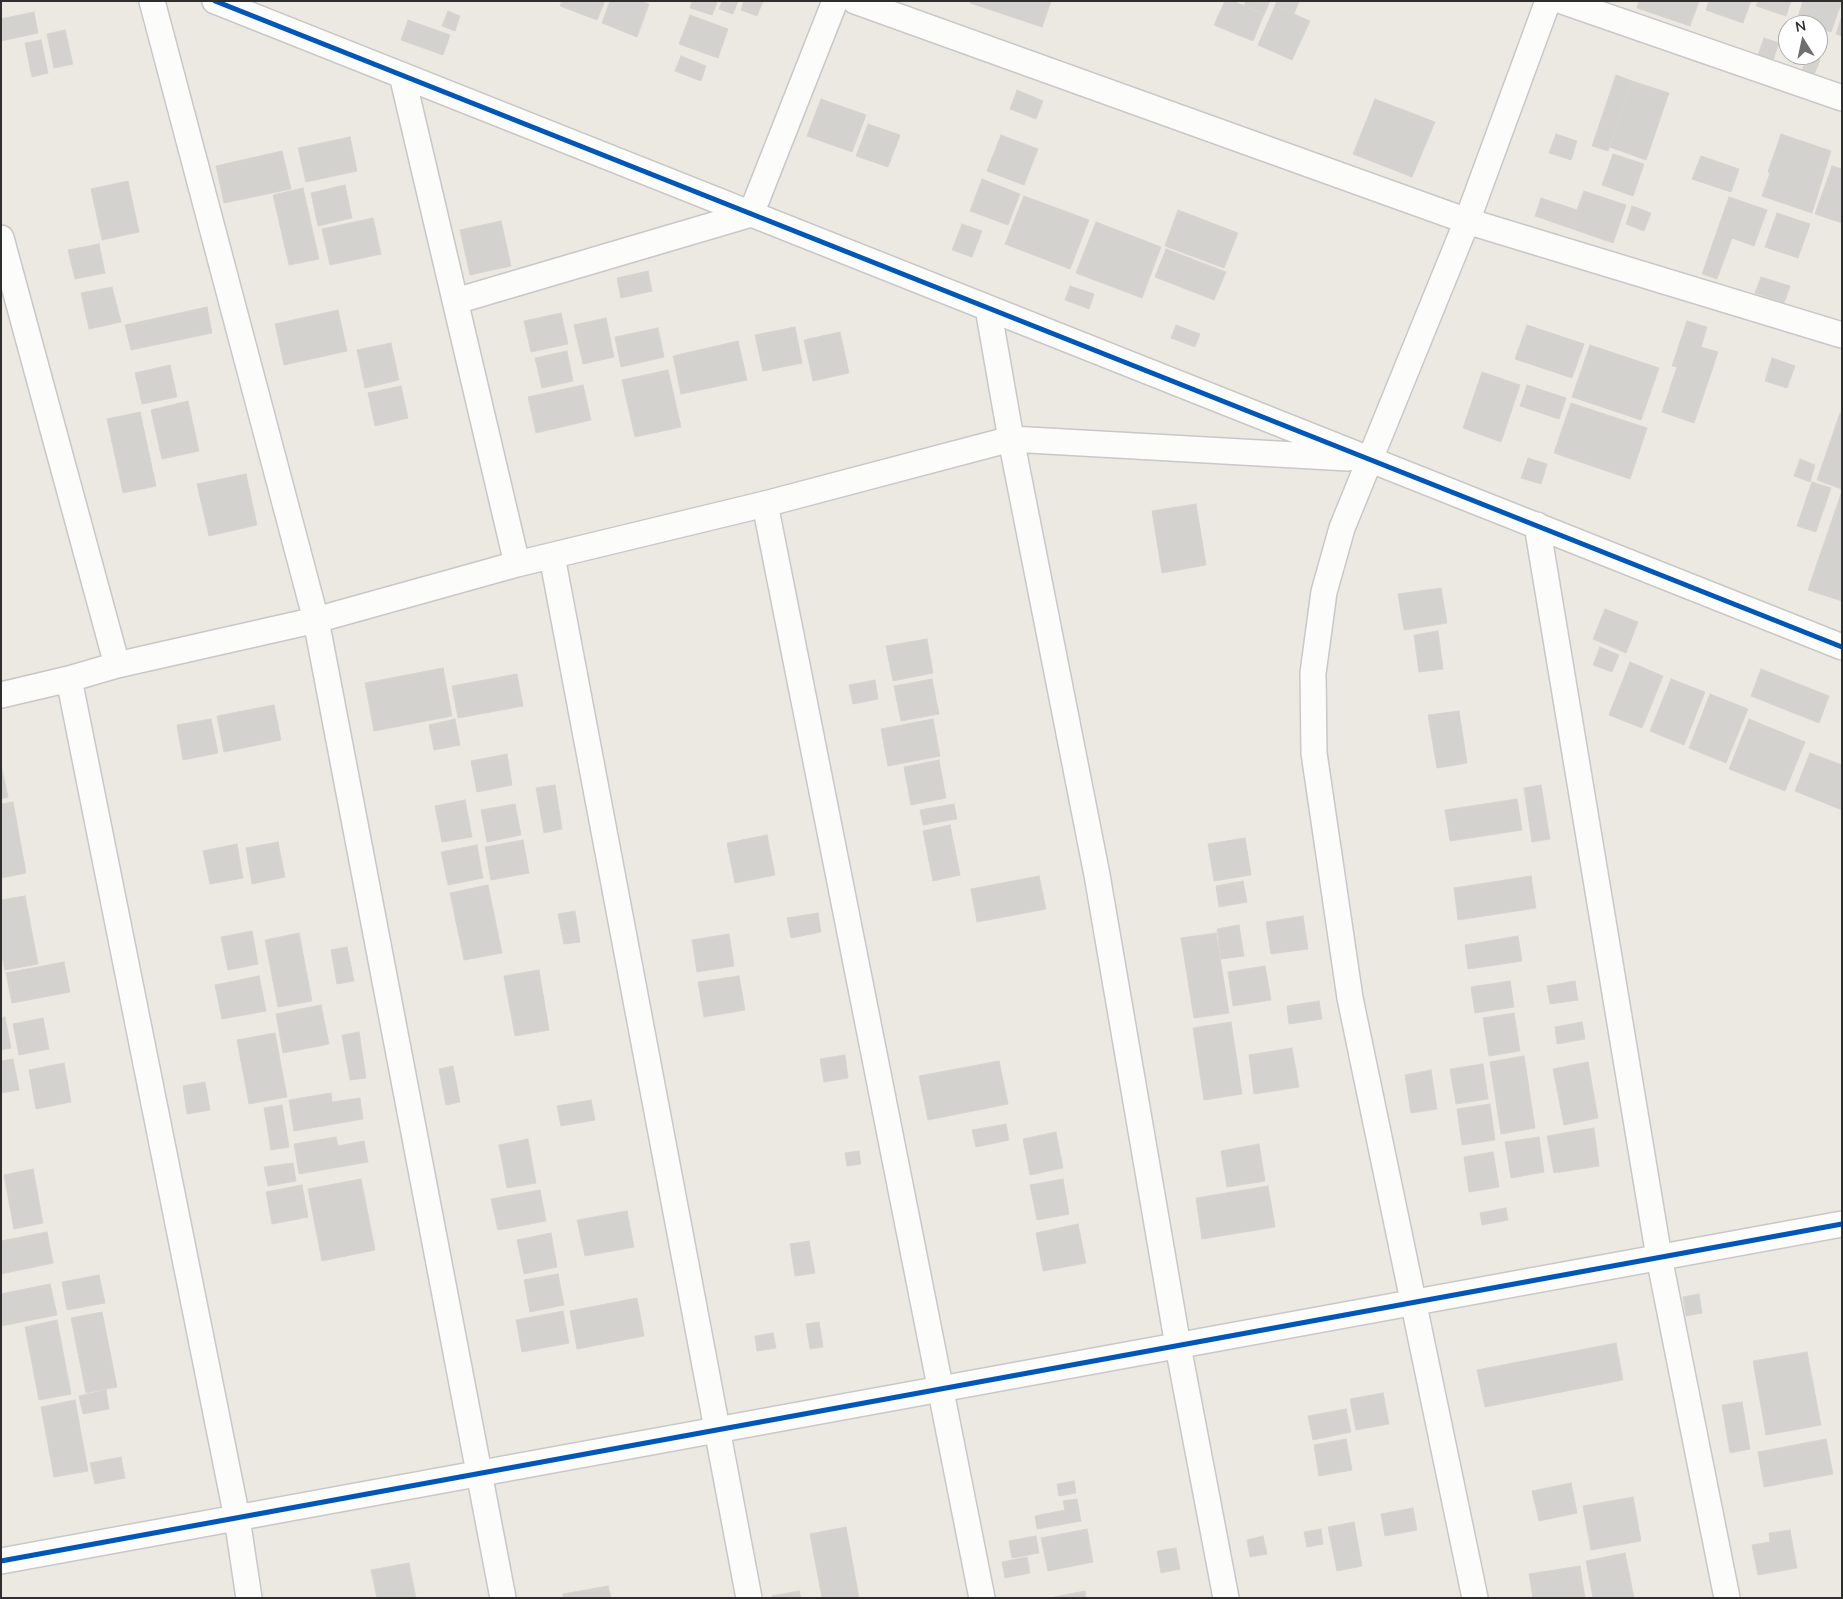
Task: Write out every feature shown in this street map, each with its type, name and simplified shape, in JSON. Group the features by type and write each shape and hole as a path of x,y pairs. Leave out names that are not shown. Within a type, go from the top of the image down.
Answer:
{"street":[{"path":"152,1 316,620 503,1598"},
{"path":"215,1 1842,646"},
{"path":"751,214 834,1"},
{"path":"855,1 1467,221 1842,335"},
{"path":"1475,1598 1350,998 1314,753 1313,673 1324,592 1342,528 1467,221 1548,1"},
{"path":"1562,1 1842,98"},
{"path":"402,76 518,564"},
{"path":"456,301 751,214"},
{"path":"1,238 117,665"},
{"path":"988,308 1010,439 1097,875 1178,1346 1226,1598"},
{"path":"1,695 69,679 117,665 316,620 518,564 765,504 1010,439 1370,460"},
{"path":"765,504 982,1598"},
{"path":"1536,525 1659,1257 1727,1598"},
{"path":"552,556 749,1598"},
{"path":"69,679 237,1518 249,1598"},
{"path":"1,1561 1842,1224"}],"building":[{"path":"562,1 605,1 597,20 560,6"},
{"path":"610,1 641,1 649,4 637,37 602,23"},
{"path":"692,1 713,1 717,3 712,15 690,8"},
{"path":"722,1 738,1 733,14 719,9"},
{"path":"744,1 763,1 757,16 741,10"},
{"path":"970,1 1051,1 1042,27 970,3"},
{"path":"1225,1 1233,1 1264,14 1253,41 1214,25"},
{"path":"1246,1 1270,1 1264,15 1244,6"},
{"path":"1277,1 1299,1 1294,14 1275,6"},
{"path":"1639,1 1699,1 1690,26 1637,8"},
{"path":"1709,1 1751,1 1743,23 1706,10"},
{"path":"1758,1 1791,1 1786,15 1756,6"},
{"path":"1803,1 1842,1 1831,32 1828,31 1828,15 1799,15"},
{"path":"1275,6 1310,21 1292,60 1258,45"},
{"path":"448,11 460,16 455,31 442,26"},
{"path":"34,12 38,33 1,41 1,19"},
{"path":"690,15 728,29 718,58 679,44"},
{"path":"1842,16 1842,36 1836,34"},
{"path":"408,20 450,35 443,55 401,40"},
{"path":"65,30 73,64 54,68 47,34"},
{"path":"1764,38 1778,43 1773,60 1758,55"},
{"path":"41,40 48,73 32,77 25,43"},
{"path":"681,56 706,66 701,81 675,71"},
{"path":"1804,65 1818,65 1814,75 1802,71"},
{"path":"1616,75 1632,81 1608,151 1592,146"},
{"path":"1632,81 1669,93 1646,160 1610,147"},
{"path":"1017,90 1043,101 1036,119 1010,109"},
{"path":"821,99 866,115 852,152 807,136"},
{"path":"1375,99 1435,122 1412,177 1353,154"},
{"path":"868,124 900,135 888,167 856,156"},
{"path":"1556,134 1577,141 1571,160 1549,153"},
{"path":"1781,134 1831,151 1812,213 1762,196"},
{"path":"1001,135 1038,149 1024,185 987,171"},
{"path":"350,137 357,171 306,182 298,148"},
{"path":"282,151 291,189 224,203 216,166"},
{"path":"1613,154 1644,164 1633,196 1602,185"},
{"path":"1701,156 1739,169 1731,192 1692,179"},
{"path":"1832,166 1842,169 1842,223 1815,214"},
{"path":"982,179 1020,194 1008,225 970,211"},
{"path":"128,181 139,232 102,240 91,189"},
{"path":"345,185 352,218 318,226 311,193"},
{"path":"303,188 319,259 289,265 273,195"},
{"path":"1584,191 1626,205 1613,243 1570,228"},
{"path":"1024,196 1089,220 1070,269 1005,244"},
{"path":"1729,197 1767,210 1754,246 1732,238 1717,279 1702,274"},
{"path":"1541,198 1577,210 1570,228 1535,216"},
{"path":"1632,206 1651,213 1644,231 1626,224"},
{"path":"1178,210 1238,233 1224,268 1165,246"},
{"path":"1777,213 1810,224 1798,258 1765,247"},
{"path":"373,218 381,254 330,265 322,229"},
{"path":"501,221 511,266 470,275 460,230"},
{"path":"1096,222 1161,247 1142,298 1076,273"},
{"path":"962,224 982,231 972,257 952,250"},
{"path":"99,244 105,273 75,279 68,250"},
{"path":"1166,249 1226,272 1214,300 1155,277"},
{"path":"648,271 652,291 621,298 617,278"},
{"path":"1761,277 1790,286 1784,303 1755,293"},
{"path":"1070,286 1094,294 1089,309 1065,300"},
{"path":"112,287 121,322 89,329 81,293"},
{"path":"207,307 212,333 131,350 125,325"},
{"path":"338,310 347,351 284,365 275,324"},
{"path":"561,313 568,344 531,352 524,321"},
{"path":"606,318 614,357 583,364 574,325"},
{"path":"1687,321 1707,327 1701,347 1718,352 1694,423 1662,412 1677,367 1672,366"},
{"path":"1176,325 1200,334 1195,347 1171,338"},
{"path":"1527,325 1584,344 1572,378 1515,359"},
{"path":"795,327 802,363 763,371 755,335"},
{"path":"658,328 664,357 621,367 615,337"},
{"path":"840,332 849,373 813,381 804,340"},
{"path":"738,341 747,380 681,394 673,356"},
{"path":"391,343 399,380 365,388 357,350"},
{"path":"1590,345 1659,368 1641,420 1572,397"},
{"path":"567,351 573,381 542,388 535,358"},
{"path":"1772,358 1795,366 1787,388 1765,381"},
{"path":"170,365 177,397 142,404 135,373"},
{"path":"668,370 681,427 635,437 622,380"},
{"path":"1482,372 1520,385 1501,442 1463,428"},
{"path":"583,385 591,420 536,433 528,397"},
{"path":"1527,385 1566,398 1559,419 1520,406"},
{"path":"401,386 408,418 375,426 368,393"},
{"path":"188,401 199,451 162,459 151,410"},
{"path":"1571,403 1647,428 1630,479 1554,453"},
{"path":"140,412 156,486 123,493 107,419"},
{"path":"1840,413 1842,414 1842,489 1817,480"},
{"path":"1528,458 1547,464 1541,484 1521,478"},
{"path":"1800,459 1815,465 1810,482 1794,476"},
{"path":"246,474 257,525 209,536 197,484"},
{"path":"1812,482 1831,488 1816,532 1797,526"},
{"path":"1842,494 1842,601 1808,590"},
{"path":"1196,504 1206,565 1162,573 1152,511"},
{"path":"1441,588 1447,623 1404,630 1398,594"},
{"path":"1605,609 1638,622 1626,653 1593,639"},
{"path":"1438,631 1443,669 1419,672 1414,635"},
{"path":"927,639 933,673 893,681 886,646"},
{"path":"1600,647 1619,655 1612,672 1593,665"},
{"path":"1630,662 1663,676 1642,728 1609,715"},
{"path":"443,668 452,716 374,731 365,683"},
{"path":"1761,669 1829,696 1819,723 1751,696"},
{"path":"517,674 523,706 458,718 452,686"},
{"path":"932,679 939,714 901,721 894,686"},
{"path":"1671,679 1705,692 1684,745 1650,731"},
{"path":"875,680 878,699 853,704 849,685"},
{"path":"1710,694 1748,709 1726,763 1689,748"},
{"path":"274,705 281,740 224,752 217,716"},
{"path":"1459,711 1467,763 1437,768 1428,715"},
{"path":"211,719 218,753 183,760 177,725"},
{"path":"455,719 460,745 434,750 429,725"},
{"path":"933,719 940,756 888,766 881,729"},
{"path":"1749,719 1805,742 1785,791 1729,769"},
{"path":"1810,753 1842,765 1842,810 1795,791"},
{"path":"507,754 512,785 477,792 471,761"},
{"path":"939,760 946,798 911,805 904,767"},
{"path":"1,765 8,797 1,799"},
{"path":"555,785 562,829 544,833 536,788"},
{"path":"1541,785 1550,839 1532,842 1524,788"},
{"path":"1517,799 1522,830 1450,841 1445,810"},
{"path":"465,800 472,837 442,842 435,806"},
{"path":"13,802 26,873 1,878 1,804"},
{"path":"515,804 521,835 487,842 481,810"},
{"path":"954,804 957,819 923,825 920,810"},
{"path":"950,825 960,875 933,881 923,831"},
{"path":"767,835 775,875 735,883 727,843"},
{"path":"1245,838 1251,875 1214,881 1208,844"},
{"path":"523,840 529,873 491,880 485,847"},
{"path":"278,842 285,877 252,884 246,848"},
{"path":"237,844 243,878 210,884 203,851"},
{"path":"477,845 483,878 448,885 441,852"},
{"path":"1039,876 1046,909 977,922 971,889"},
{"path":"1531,876 1536,908 1458,920 1454,888"},
{"path":"1243,881 1247,902 1219,907 1216,886"},
{"path":"488,885 502,953 464,960 450,893"},
{"path":"25,896 38,964 5,970 1,953 1,900"},
{"path":"575,911 580,942 564,944 558,914"},
{"path":"818,913 821,932 791,938 787,918"},
{"path":"1303,916 1308,949 1271,954 1266,922"},
{"path":"1239,925 1244,956 1221,959 1217,929"},
{"path":"252,931 258,964 228,970 221,937"},
{"path":"299,933 312,1001 278,1007 265,940"},
{"path":"1216,933 1229,1013 1194,1018 1181,938"},
{"path":"729,934 734,966 697,972 692,940"},
{"path":"1518,936 1522,961 1468,969 1465,945"},
{"path":"347,947 354,981 337,984 331,950"},
{"path":"64,962 70,992 12,1003 6,973"},
{"path":"1265,966 1271,1000 1233,1006 1228,972"},
{"path":"539,970 549,1030 515,1036 504,976"},
{"path":"259,976 266,1011 222,1019 215,985"},
{"path":"739,976 745,1010 704,1017 698,982"},
{"path":"1510,981 1514,1007 1475,1013 1471,987"},
{"path":"1575,981 1578,1000 1550,1004 1547,986"},
{"path":"1319,1001 1322,1019 1289,1024 1287,1006"},
{"path":"321,1005 329,1044 283,1053 276,1014"},
{"path":"1514,1013 1520,1051 1489,1056 1483,1018"},
{"path":"5,1017 11,1048 1,1050 1,1018"},
{"path":"43,1018 49,1049 19,1055 13,1024"},
{"path":"1231,1022 1242,1094 1204,1100 1193,1028"},
{"path":"1582,1022 1585,1039 1557,1044 1555,1027"},
{"path":"359,1032 366,1078 350,1080 342,1035"},
{"path":"275,1033 287,1097 249,1104 237,1040"},
{"path":"1292,1048 1299,1087 1254,1094 1249,1055"},
{"path":"845,1055 848,1078 824,1082 820,1059"},
{"path":"1524,1056 1535,1128 1501,1134 1490,1062"},
{"path":"13,1059 19,1090 1,1093 1,1061"},
{"path":"999,1061 1008,1104 928,1120 919,1076"},
{"path":"1588,1062 1598,1118 1564,1125 1553,1069"},
{"path":"64,1063 71,1102 36,1109 29,1070"},
{"path":"1483,1064 1488,1099 1456,1104 1450,1069"},
{"path":"453,1066 460,1102 446,1105 439,1069"},
{"path":"1431,1070 1437,1109 1411,1113 1405,1075"},
{"path":"205,1082 210,1110 187,1114 183,1086"},
{"path":"331,1093 332,1102 360,1098 363,1119 294,1131 289,1100"},
{"path":"591,1100 595,1120 561,1126 557,1106"},
{"path":"1490,1104 1495,1140 1462,1145 1457,1109"},
{"path":"282,1105 289,1147 271,1150 264,1108"},
{"path":"1006,1124 1009,1140 976,1147 972,1130"},
{"path":"1594,1128 1599,1166 1554,1173 1547,1136"},
{"path":"1056,1132 1063,1168 1030,1175 1023,1139"},
{"path":"336,1137 338,1146 364,1141 368,1162 299,1174 294,1144"},
{"path":"1539,1137 1544,1172 1511,1178 1505,1142"},
{"path":"528,1139 536,1183 507,1188 499,1145"},
{"path":"1259,1144 1265,1181 1227,1187 1221,1151"},
{"path":"859,1151 861,1164 847,1166 845,1153"},
{"path":"1493,1152 1499,1187 1469,1192 1464,1157"},
{"path":"293,1163 296,1181 268,1186 264,1167"},
{"path":"33,1169 43,1223 14,1229 4,1175"},
{"path":"361,1179 375,1250 322,1261 308,1189"},
{"path":"1063,1179 1069,1214 1037,1220 1030,1185"},
{"path":"302,1185 308,1217 272,1224 266,1192"},
{"path":"1268,1186 1275,1227 1202,1239 1196,1198"},
{"path":"540,1190 546,1221 498,1230 491,1199"},
{"path":"1506,1208 1508,1220 1482,1225 1480,1213"},
{"path":"627,1211 634,1247 585,1256 577,1220"},
{"path":"1078,1224 1086,1263 1043,1271 1036,1233"},
{"path":"47,1232 53,1263 1,1274 1,1241"},
{"path":"551,1233 557,1267 524,1274 517,1240"},
{"path":"809,1241 815,1273 795,1276 790,1244"},
{"path":"558,1274 564,1305 530,1312 524,1280"},
{"path":"99,1275 105,1303 67,1310 62,1282"},
{"path":"50,1284 57,1315 1,1326 1,1294"},
{"path":"1699,1294 1702,1313 1686,1316 1683,1297"},
{"path":"637,1298 644,1336 577,1349 570,1311"},
{"path":"563,1311 569,1343 522,1352 516,1320"},
{"path":"102,1312 117,1387 86,1393 71,1318"},
{"path":"57,1320 71,1394 39,1400 25,1327"},
{"path":"819,1322 823,1347 810,1349 806,1324"},
{"path":"773,1333 776,1348 757,1351 755,1336"},
{"path":"1616,1343 1623,1380 1485,1407 1477,1370"},
{"path":"1807,1352 1821,1425 1766,1435 1753,1361"},
{"path":"106,1390 109,1409 83,1414 79,1396"},
{"path":"1383,1393 1389,1424 1356,1430 1350,1399"},
{"path":"75,1400 88,1471 54,1477 41,1407"},
{"path":"1742,1402 1750,1449 1730,1453 1722,1405"},
{"path":"1346,1409 1351,1432 1313,1440 1308,1416"},
{"path":"1346,1439 1352,1470 1319,1476 1314,1445"},
{"path":"1826,1439 1833,1474 1764,1487 1758,1452"},
{"path":"121,1457 125,1478 95,1484 90,1463"},
{"path":"1074,1481 1076,1493 1059,1496 1057,1484"},
{"path":"1571,1483 1577,1513 1539,1521 1532,1491"},
{"path":"1633,1497 1641,1541 1591,1550 1583,1506"},
{"path":"1077,1499 1081,1521 1037,1529 1035,1516 1065,1510 1063,1501"},
{"path":"1413,1508 1417,1530 1385,1536 1381,1514"},
{"path":"1354,1522 1362,1566 1337,1571 1328,1527"},
{"path":"846,1527 859,1598 822,1598 810,1534"},
{"path":"1087,1529 1093,1562 1048,1571 1041,1538"},
{"path":"1321,1529 1323,1544 1307,1547 1304,1532"},
{"path":"1790,1530 1797,1568 1758,1575 1752,1545 1770,1542 1769,1533"},
{"path":"1036,1536 1039,1553 1012,1558 1009,1541"},
{"path":"1263,1536 1267,1554 1250,1557 1247,1540"},
{"path":"1176,1548 1180,1569 1161,1573 1157,1551"},
{"path":"1625,1553 1634,1598 1593,1598 1586,1561"},
{"path":"1027,1557 1030,1573 1005,1578 1002,1562"},
{"path":"409,1563 416,1598 377,1598 371,1570"},
{"path":"1580,1566 1585,1598 1533,1598 1529,1574"},
{"path":"608,1586 611,1598 563,1598 563,1594"},
{"path":"799,1591 801,1598 772,1598 772,1596"},
{"path":"1085,1591 1086,1598 1050,1598"}],"cycle path":[{"path":"215,1 1842,647"},
{"path":"1,1561 1842,1224"}]}
